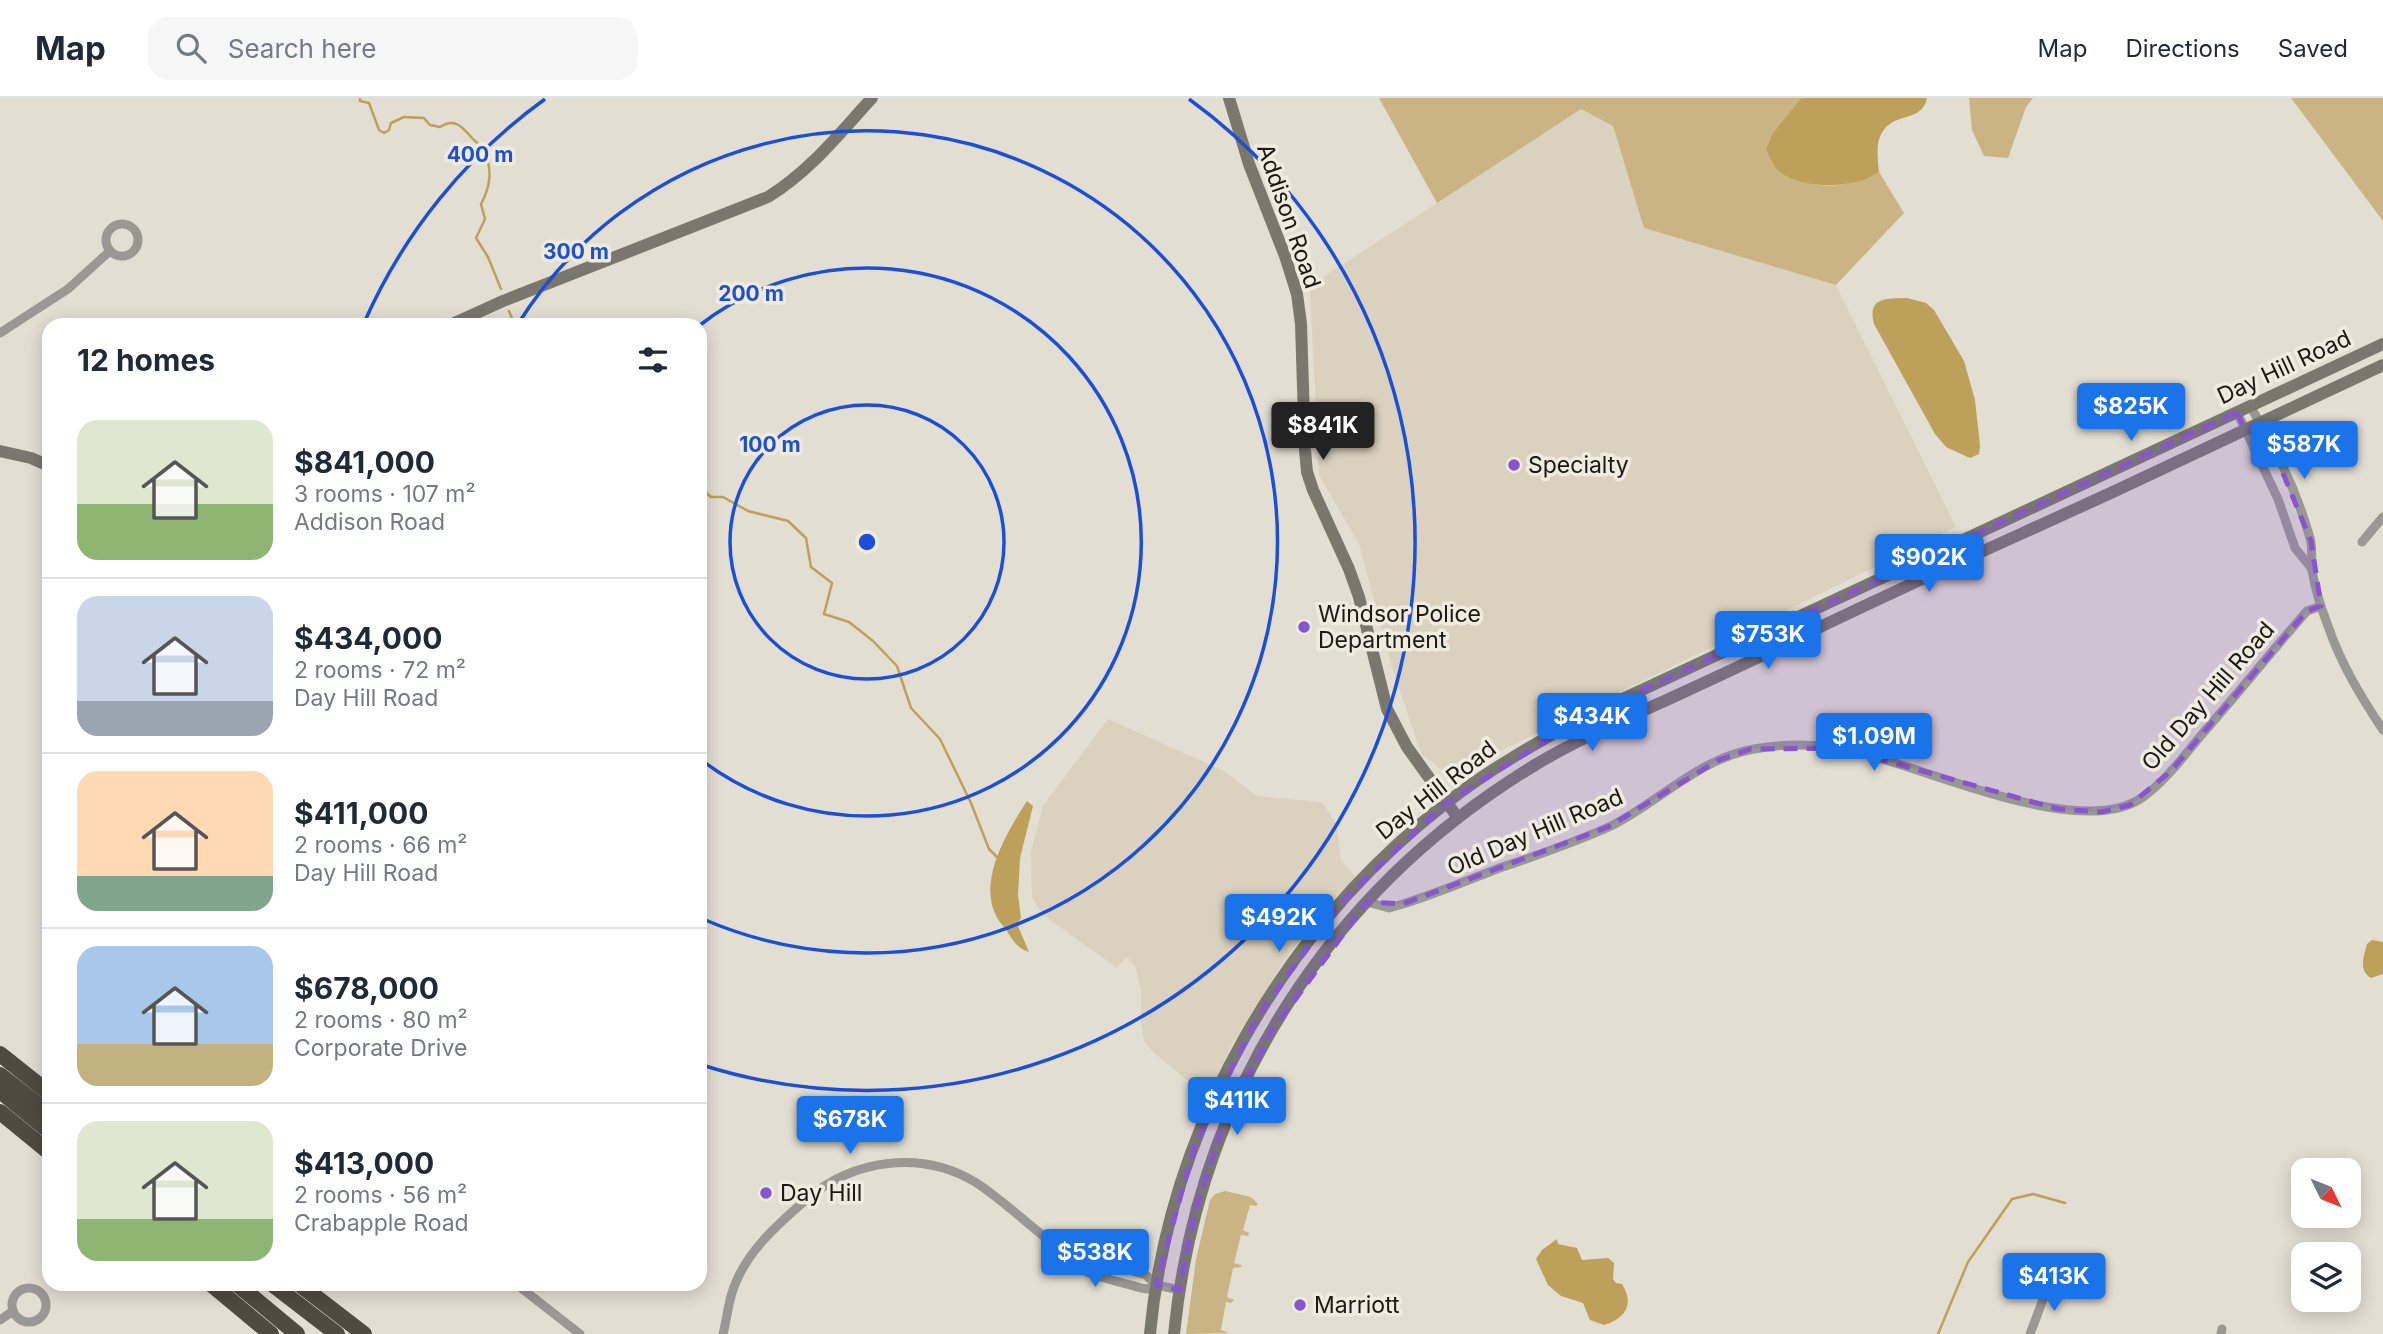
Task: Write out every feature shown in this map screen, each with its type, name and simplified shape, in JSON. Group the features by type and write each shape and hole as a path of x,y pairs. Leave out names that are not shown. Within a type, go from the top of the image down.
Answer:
{"highway":[{"path":"0,1054 42,1087"},
{"path":"0,1075 42,1108"},
{"path":"0,1091 42,1125"},
{"path":"0,1112 42,1146"},
{"path":"219,1291 271,1334"},
{"path":"245,1291 297,1334"},
{"path":"281,1291 337,1334"},
{"path":"308,1291 364,1334"},
{"path":"305,1309 330,1334"},
{"path":"270,1312 307,1334"}],"main road":[{"path":"466,318 768,197 803,173 872,98"},
{"name":"Addison Road","path":"1228,98 1297,295 1302,338 1307,472 1359,597 1387,709 1407,747 1458,818"},
{"name":"Day Hill Road","path":"1150,1334 1156,1285 1173,1213 1191,1156 1226,1074 1251,1027 1281,980 1353,889 1399,843 1446,803 1505,762 1584,717 2383,344"},
{"name":"Day Hill Road","path":"1174,1334 1189,1238 1204,1180 1223,1127 1245,1080 1297,991 1327,950 1367,902 1405,864 1458,818 1558,751 2383,365"},
{"path":"0,451 42,463"},
{"path":"1948,547 1956,564"},
{"path":"1796,618 1802,636"},
{"path":"1281,980 1297,991"},
{"path":"1226,1074 1245,1080"}],"street":[{"path":"0,333 68,289 110,251"},
{"path":"2250,406 2301,510 2311,541 2312,569 2321,606 2348,675 2383,730"},
{"path":"2237,412 2278,499 2295,548 2312,569"},
{"path":"2362,542 2383,517"},
{"name":"Old Day Hill Road","path":"1367,902 1389,908 1542,853 1624,819 1719,760 1764,747 1794,745 1840,748 2058,809 2101,812 2123,807 2144,797 2171,771 2307,611 2321,606"},
{"path":"723,1334 733,1289 752,1253 813,1193 837,1178 863,1167 887,1163 911,1162 936,1166 975,1182 1050,1241 1094,1259 1146,1275 1156,1285 1180,1290"},
{"path":"1050,1241 1061,1257 1081,1269 1142,1288 1148,1289 1156,1285"},
{"path":"2030,1334 2050,1281"},
{"path":"525,1291 580,1334"},
{"path":"0,1320 13,1311"}],"highlighted area":[{"path":"2237,412 2245,430 2261,423 2311,541 2321,606 2307,611 2171,771 2130,805 2101,812 2058,809 1840,748 1751,749 1719,760 1608,827 1403,904 1367,902 1272,1031 1223,1127 1195,1211 1180,1290 1156,1285 1195,1144 1257,1017 1343,900 1446,803 1584,717"}],"shaded area":[{"path":"1379,98 1801,98 1772,134 1766,149 1774,166 1815,184 1830,186 1848,184 1879,172 1904,213 1836,285 1644,228 1613,126 1581,109 1437,203"},
{"path":"1801,98 1927,98 1924,107 1918,112 1888,125 1882,133 1878,144 1879,172 1857,182 1830,185 1790,178 1775,167 1766,149 1772,134"},
{"path":"1969,98 2033,98 2026,107 2008,158 1984,156 1972,130"},
{"path":"2291,98 2383,98 2383,221"},
{"path":"1581,109 1613,126 1644,228 1836,285 1956,527 1450,776 1421,754 1391,664 1359,544 1319,475 1310,288"},
{"path":"1907,298 1926,303 1934,310 1964,361 1975,400 1980,446 1979,454 1970,458 1946,447 1935,434 1874,324 1873,308 1876,304 1886,299"},
{"path":"1108,719 1224,771 1257,796 1322,802 1337,826 1341,861 1356,877 1316,917 1277,972 1233,1043 1210,1095 1154,1053 1144,1041 1141,991 1136,968 1127,957 1116,967 1043,915 1032,898 1031,851 1043,806"},
{"path":"1027,801 1033,806 1020,858 1018,894 1021,918 1017,924 1029,952 1016,944 1003,926 994,912 991,896 995,863"},
{"path":"2372,940 2383,942 2383,974 2371,978 2364,971 2363,962 2367,944"},
{"path":"1225,1191 1251,1197 1258,1204 1250,1205 1243,1230 1249,1233 1248,1236 1241,1235 1234,1263 1241,1267 1233,1268 1227,1297 1234,1300 1231,1303 1226,1302 1221,1330 1229,1333 1186,1334 1196,1259 1210,1200 1215,1194"},
{"path":"1557,1239 1558,1244 1577,1248 1582,1260 1608,1258 1614,1263 1613,1279 1622,1284 1628,1298 1626,1310 1618,1319 1604,1325 1590,1320 1583,1303 1561,1296 1548,1285 1536,1259 1542,1250"}],"waterway":[{"path":"360,98 360,101 369,103 379,130 384,133 389,130 391,123 404,117 424,118 430,125 459,125 483,147 490,176 481,204 485,219 476,238 488,257 501,289"},
{"path":"509,311 512,318"},
{"path":"707,493 711,497 723,497 748,511 788,521 806,538 811,567 832,583 824,614 849,622 873,641 897,666 911,708 940,739 971,803 989,849 998,858"},
{"path":"1938,1334 1968,1262 2012,1199 2033,1194 2065,1203"}],"place":[{"name":"Specialty","path":"1514,465"},
{"name":"Windsor Police Department","path":"1304,627"},
{"name":"Day Hill","path":"766,1193"},
{"name":"Marriott","path":"1300,1305"}]}
